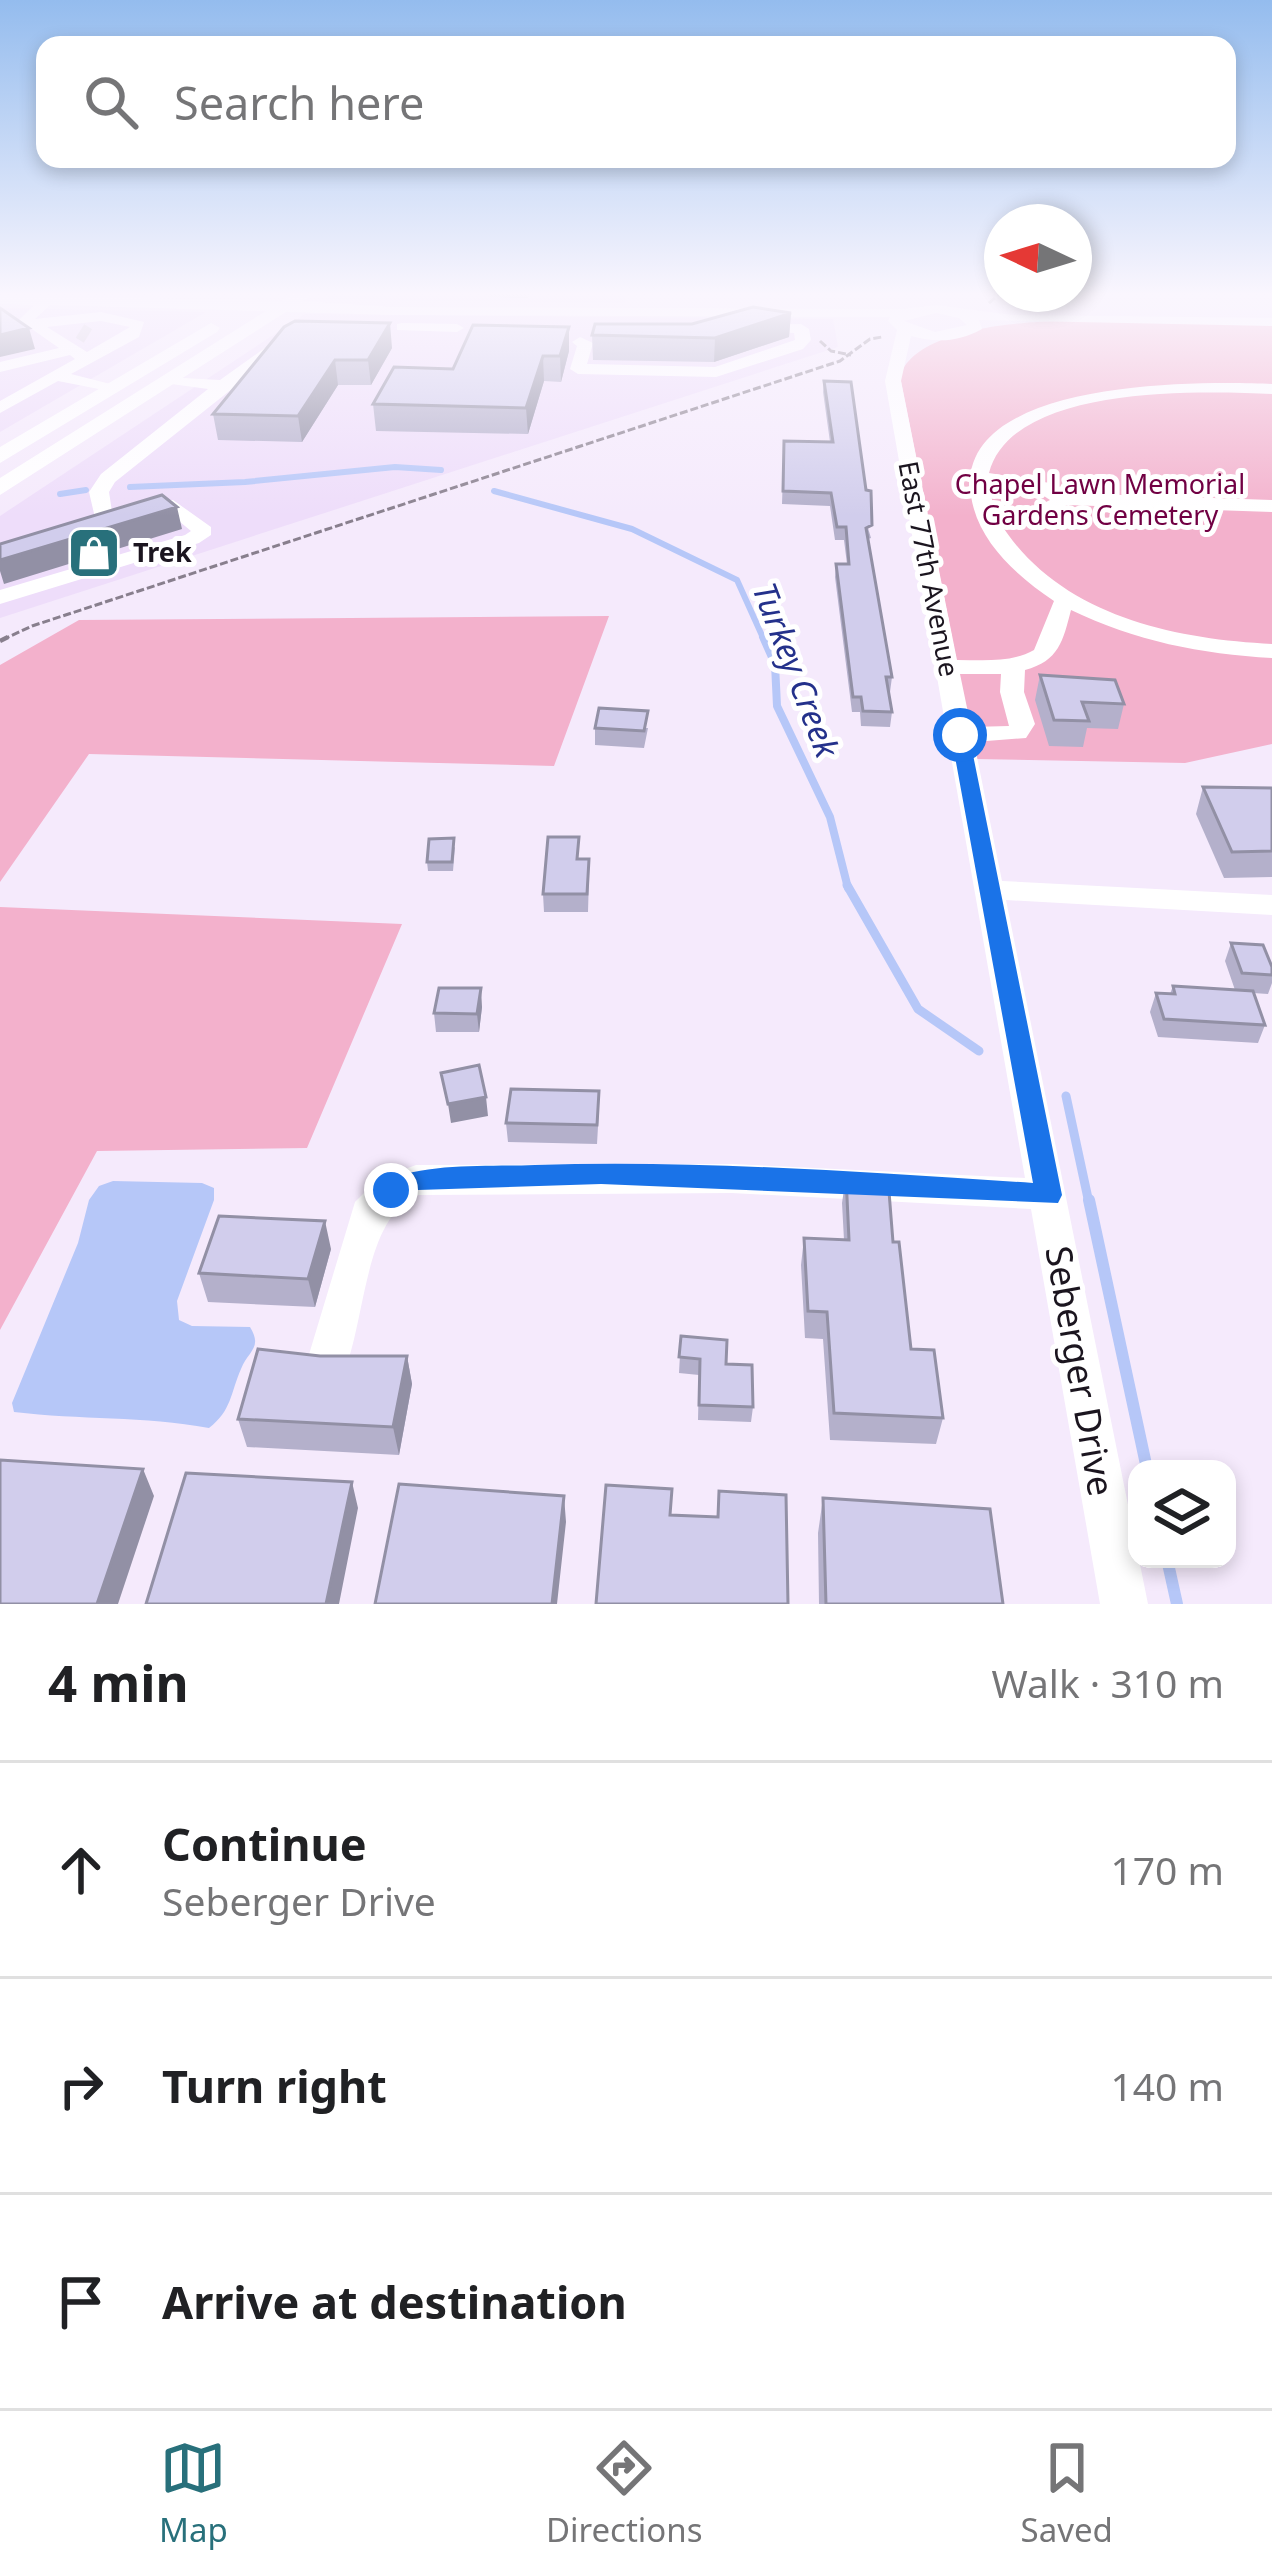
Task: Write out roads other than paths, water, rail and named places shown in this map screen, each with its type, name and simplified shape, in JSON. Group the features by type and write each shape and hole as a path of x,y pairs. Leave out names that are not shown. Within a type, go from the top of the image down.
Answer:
{"main road":[{"path":"0,456 147,367"},
{"path":"0,488 187,367"}],"street":[{"path":"0,403 66,367"},
{"path":"0,597 191,539 204,531 166,504 95,521 99,492 107,478 251,367"},
{"path":"578,367 716,372 732,367"},
{"name":"East 77th Avenue","path":"894,367 970,785"},
{"path":"0,370 114,387"},
{"path":"170,380 223,385"},
{"path":"1271,389 1143,390 1058,408 993,445 978,478 997,540 1018,567 1065,600 1140,629 1272,651"},
{"path":"978,478 1043,487 1062,499 1272,506"},
{"path":"986,514 1040,514 1062,499"},
{"path":"947,667 1040,658 1051,645 1055,614 1065,600"},
{"path":"960,735 1017,733 1022,724 1012,692 1014,664"},
{"name":"Seberger Drive","path":"970,785 1124,1604"},
{"path":"990,890 1271,907"},
{"path":"328,1361 368,1213 391,1190 416,1180 601,1174 808,1179 1048,1195"}],"water":[{"path":"113,1181 202,1183 214,1188 214,1200 177,1301 179,1320 192,1326 250,1327 255,1340 226,1408 209,1428 14,1412 12,1403 78,1243 89,1200 99,1186"}],"waterway":[{"name":"Turkey Creek","path":"130,487 245,482 395,467 441,470"},
{"name":"Turkey Creek","path":"60,494 86,490"},
{"name":"Turkey Creek","path":"494,491 632,529 737,580 764,640"},
{"name":"Turkey Creek","path":"763,637 775,664 777,706 830,817 847,886"},
{"name":"Turkey Creek","path":"847,886 918,1009 979,1051"},
{"name":"Turkey Creek","path":"1066,1096 1089,1203"},
{"name":"Turkey Creek","path":"1089,1200 1145,1460"},
{"name":"Turkey Creek","path":"1169,1568 1177,1604"}],"place":[{"name":"Trek","path":"94,553"}],"park label":[{"name":"Chapel Lawn Memorial Gardens Cemetery","path":"1100,500"}]}
